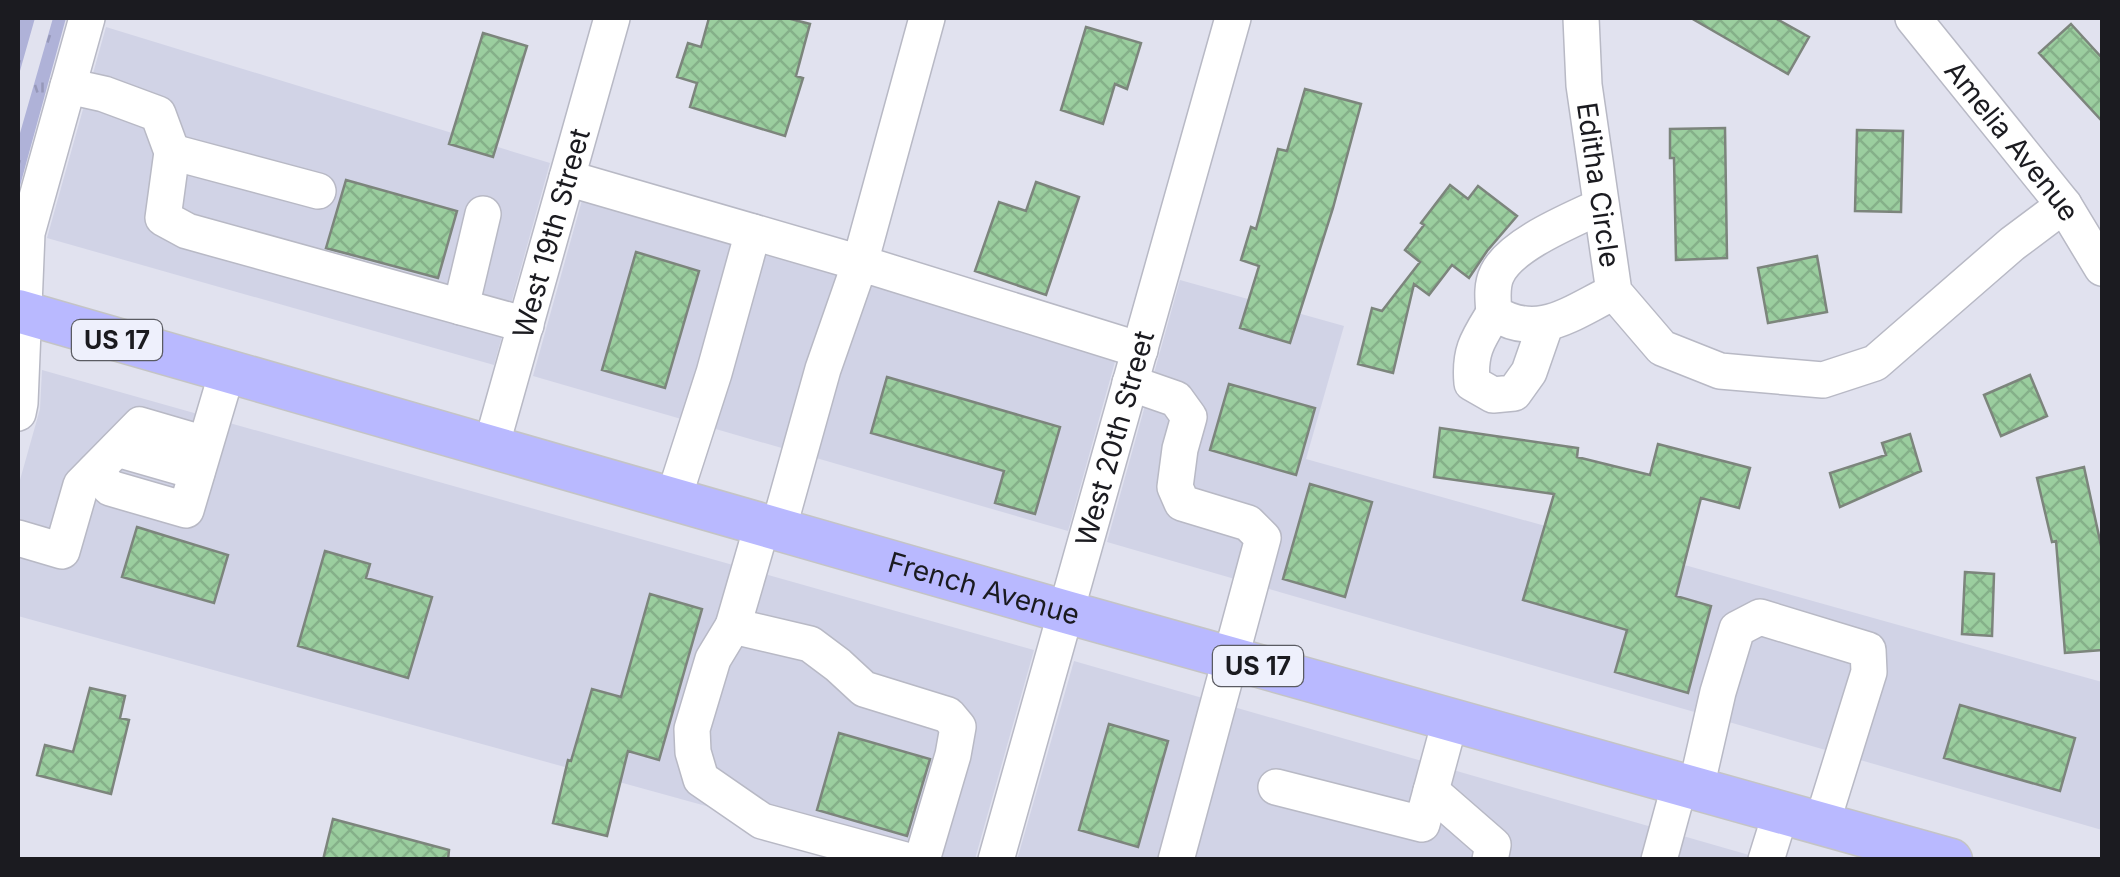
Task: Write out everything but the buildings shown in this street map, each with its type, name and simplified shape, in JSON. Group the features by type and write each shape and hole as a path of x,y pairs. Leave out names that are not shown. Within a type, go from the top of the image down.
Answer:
{"main road":[{"name":"French Avenue","path":"21,312 1450,721 1822,823 1870,849 1951,860"}],"street":[{"path":"18,414 28,233 87,18"},
{"name":"West 19th Street","path":"492,447 612,18"},
{"path":"905,860 762,821 701,779 692,729 713,659 733,626 770,528 860,263 927,18"},
{"name":"West 20th Street","path":"996,860 1234,18"},
{"name":"Editha Circle","path":"1581,18 1584,85 1614,292 1662,348 1720,371 1823,380 1875,362 2012,244 2064,205"},
{"name":"Amelia Avenue","path":"1913,18 2064,205 2102,268"},
{"path":"68,86 104,94 158,114 172,152 163,218 187,231 526,325"},
{"path":"172,152 318,192"},
{"path":"567,178 860,263 1135,366 1176,399 1190,417 1180,448 1175,486 1182,503 1248,523 1263,538 1176,860"},
{"path":"1545,326 1529,372 1514,394 1493,395 1472,383 1470,363 1475,344 1494,312 1492,294 1497,272 1524,244 1600,206"},
{"path":"461,307 483,214"},
{"path":"673,500 753,232"},
{"path":"1494,312 1511,323 1545,326 1614,292"},
{"path":"106,460 110,488 186,510 228,372"},
{"path":"18,538 62,551 81,485 140,426 201,458"},
{"path":"1659,860 1688,786 1738,629 1760,616 1868,650 1869,672 1822,823"},
{"path":"733,626 810,644 864,689 948,715 958,726 922,860"},
{"path":"1276,787 1422,824 1450,721"},
{"path":"1431,791 1493,846 1490,860"},
{"path":"1766,860 1781,812"}],"shaded area":[{"path":"106,27 550,163 494,365 47,238"},
{"path":"589,175 1121,340 1068,531 533,376"},
{"path":"1180,280 1344,326 1306,459 2102,682 2102,830 1107,542"},
{"path":"42,370 1034,650 975,859 898,859 18,616 18,487 40,409"},
{"path":"1074,661 1763,859 1017,860"}],"green space":[{"path":"18,18 35,18 18,78"},
{"path":"53,18 66,18 18,193 18,140"}]}
